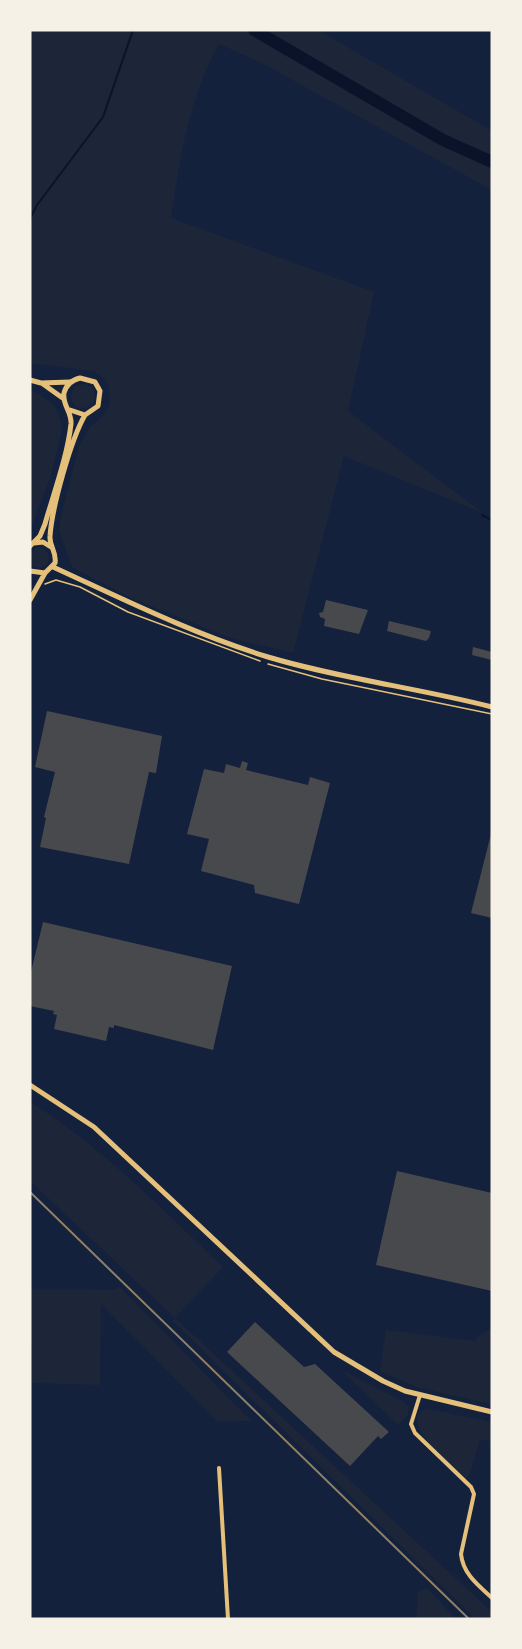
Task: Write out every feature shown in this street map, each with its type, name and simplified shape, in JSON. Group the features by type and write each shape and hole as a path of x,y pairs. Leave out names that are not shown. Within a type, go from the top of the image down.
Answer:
{"street":[{"path":"30,380 41,383 70,382 85,378 95,382 100,391 98,406 85,415 74,440 55,509 51,547 56,558 53,567 45,573 30,600"},
{"path":"64,399 70,382"},
{"path":"32,544 45,524 69,434 70,410 64,399 41,383"},
{"path":"70,410 85,415"},
{"path":"32,544 43,542 51,547"},
{"path":"53,567 160,618 263,655 357,680 492,707"},
{"path":"30,571 45,573"},
{"path":"30,1085 94,1127 334,1352 382,1381 420,1395 492,1412"},
{"path":"420,1395 411,1424 416,1433 471,1487 474,1494 461,1554 462,1564 467,1574 492,1598"},
{"path":"219,1468 228,1619"}],"shaded area":[{"path":"30,30 318,30 492,131 492,190 258,61 219,44 200,85 187,128 171,218 374,292 348,411 483,513 344,456 293,653 231,638 131,598 72,567 59,531 60,520 79,446 90,427 105,414 110,404 109,388 106,380 94,371 30,363"},
{"path":"83,384 92,387 95,396 92,405 83,408 74,405 71,396 74,387"},
{"path":"30,390 53,405 59,416 62,430 50,478 30,530"},
{"path":"39,548 46,551 49,558 46,565 39,568 32,565 29,558 32,551"},
{"path":"30,1102 82,1138 106,1158 223,1267 175,1318 30,1181"},
{"path":"120,1287 251,1421 218,1422 101,1304 100,1385 32,1383 30,1289 114,1290"},
{"path":"175,1318 492,1612 492,1619 475,1619 173,1321"},
{"path":"492,1328 492,1404 420,1388 382,1372 380,1369 386,1330 476,1341 477,1337"},
{"path":"341,1370 404,1402 409,1408 407,1416 398,1425"},
{"path":"428,1409 492,1422 492,1441 480,1440 470,1474 466,1478 433,1448 420,1430 417,1421 419,1412"},
{"path":"427,1588 456,1619 416,1619 418,1592"}],"building":[{"path":"326,600 368,610 359,634 324,626 325,619 320,617 319,613 323,612"},
{"path":"389,621 431,631 429,638 426,641 387,631"},
{"path":"473,647 492,652 492,660 472,655"},
{"path":"47,711 162,736 156,773 149,772 129,864 40,847 46,818 44,817 55,772 35,767"},
{"path":"242,761 248,763 246,770 308,785 310,777 330,783 299,904 255,893 254,885 201,871 209,839 187,834 204,769 224,773 226,764 240,768"},
{"path":"492,830 492,918 471,913"},
{"path":"43,922 232,966 213,1050 114,1025 114,1028 109,1027 106,1041 54,1029 57,1015 53,1014 54,1011 30,1006 30,976"},
{"path":"397,1171 492,1193 492,1291 376,1265"},
{"path":"255,1322 304,1367 315,1364 389,1432 381,1439 378,1436 350,1466 227,1352"}],"waterway":[{"path":"30,219 37,205 103,117 133,30"},
{"path":"254,30 443,140 492,162"},
{"path":"482,515 492,520"}],"railway":[{"path":"30,1192 469,1619"}]}
